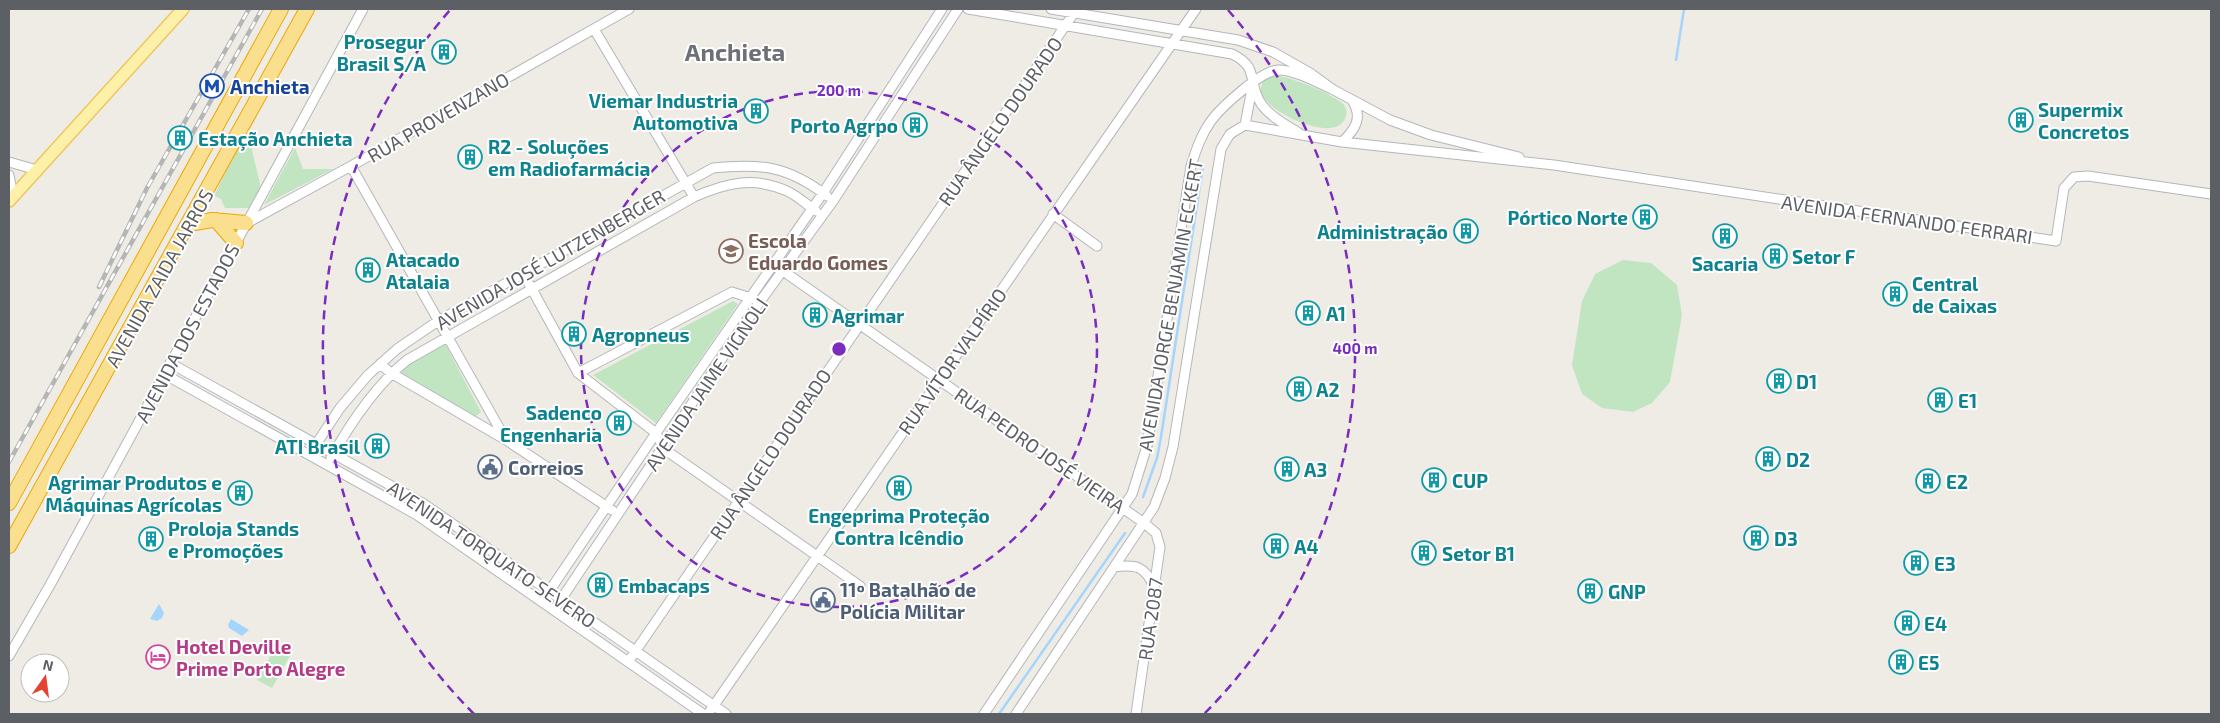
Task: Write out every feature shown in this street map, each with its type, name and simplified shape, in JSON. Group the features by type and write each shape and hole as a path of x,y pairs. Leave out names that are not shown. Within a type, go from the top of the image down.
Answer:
{"highway":[{"name":"AVENIDA ZAIDA JARROS","path":"9,503 281,9"},
{"name":"AVENIDA ZAIDA JARROS","path":"9,546 307,9"},
{"path":"189,224 216,220 246,223"},
{"path":"216,220 236,243"}],"main road":[{"path":"11,199 183,9"}],"street":[{"name":"AVENIDA DOS ESTADOS","path":"9,656 50,585 246,223 298,132 363,9"},
{"name":"RUA PROVENZANO","path":"246,223 629,9"},
{"name":"AVENIDA JAIME VIGNOLI","path":"542,602 608,507 656,433 823,193 942,9"},
{"name":"AVENIDA JAIME VIGNOLI","path":"554,610 664,449 759,303 823,216 958,9"},
{"name":"AVENIDA FERNANDO FERRARI","path":"968,9 1232,54 1244,60 1250,67 1253,83 1262,105 1273,116 1304,136"},
{"name":"AVENIDA FERNANDO FERRARI","path":"1049,9 1238,40 1273,52 1310,73 1332,89 1390,120 1431,135 1554,166"},
{"name":"RUA ÂNGELO DOURADO","path":"1049,9 1066,25"},
{"name":"RUA VÍTOR VALPÍRIO","path":"708,714 1196,9"},
{"name":"RUA ÂNGELO DOURADO","path":"628,662 1074,13"},
{"path":"594,29 694,197"},
{"name":"AVENIDA JORGE BENJAMIN ECKERT","path":"984,714 1132,494 1147,446 1190,176 1197,145 1212,120 1253,83 1264,75 1276,70 1288,71 1332,89"},
{"path":"1244,125 1253,83"},
{"path":"1342,142 1356,126 1357,108 1352,100"},
{"name":"AVENIDA FERNANDO FERRARI","path":"1244,125 1342,142 1554,166 2056,241 2064,188 2074,177 2088,176 2211,194"},
{"name":"AVENIDA JORGE BENJAMIN ECKERT","path":"1016,714 1114,567 1147,525 1154,507 1165,478 1173,447 1221,149 1230,134 1244,125"},
{"path":"9,162 37,170"},
{"name":"AVENIDA JOSÉ LUTZENBERGER","path":"308,454 340,408 380,364 397,349 438,321 713,168 740,165 773,168 799,177 833,201"},
{"path":"351,166 446,337 506,440"},
{"path":"9,176 11,199"},
{"name":"AVENIDA JOSÉ LUTZENBERGER","path":"327,464 356,417 391,373 407,360 694,197 719,186 729,184 768,184 789,192 823,216"},
{"path":"1053,214 1096,246"},
{"name":"RUA PEDRO JOSÉ VIEIRA","path":"783,271 1147,525"},
{"path":"523,273 578,373 656,433 664,449 860,586"},
{"path":"578,373 732,292 751,297 759,303"},
{"name":"AVENIDA TORQUATO SEVERO","path":"170,363 424,504 726,714"},
{"path":"380,364 391,373 506,440 618,514"},
{"name":"AVENIDA TORQUATO SEVERO","path":"164,374 417,515 703,714"},
{"path":"239,416 246,405"},
{"name":"RUA 2087","path":"1136,714 1160,547 1156,533 1147,525"},
{"path":"476,556 484,546"},
{"path":"1114,567 1137,566 1149,574 1154,587"}],"green space":[{"path":"1273,75 1311,86 1339,101 1346,109 1344,121 1334,127 1310,126 1273,107 1264,99 1260,91 1263,80"},
{"path":"241,141 251,146 261,188 250,208 225,208 221,199 214,196"},
{"path":"295,148 303,169 333,169 264,205"},
{"path":"1623,260 1651,263 1677,285 1682,315 1670,382 1652,403 1633,412 1602,408 1582,394 1572,365 1582,301 1595,274"},
{"path":"733,301 738,304 656,423 593,375"},
{"path":"444,342 481,412 475,417 397,370"},
{"path":"277,644 292,652 272,688 257,680"}],"water":[{"path":"159,604 164,613 162,618 157,621 150,619"},
{"path":"231,619 249,630 242,636 229,628 228,625"}],"waterway":[{"path":"1676,60 1684,9"},
{"path":"1143,497 1157,458 1161,437 1203,166"},
{"path":"999,714 1125,533"}],"railway":[{"path":"99,287 147,188 249,9"},
{"path":"9,462 262,9"}],"place":[{"name":"Prosegur Brasil S/A","path":"444,52"},
{"name":"Anchieta","path":"212,86"},
{"name":"Viemar Industria Automotiva","path":"756,111"},
{"name":"Supermix Concretos","path":"2021,120"},
{"name":"Porto Agrpo","path":"915,125"},
{"name":"Estação Anchieta","path":"180,138"},
{"name":"R2 - Soluções em Radiofarmácia","path":"470,157"},
{"name":"Pórtico Norte","path":"1645,217"},
{"name":"Administração","path":"1466,231"},
{"name":"Sacaria","path":"1725,236"},
{"name":"Escola Eduardo Gomes","path":"731,251"},
{"name":"Setor F","path":"1775,256"},
{"name":"Atacado Atalaia","path":"368,270"},
{"name":"Central de Caixas","path":"1895,294"},
{"name":"A1","path":"1308,313"},
{"name":"Agrimar","path":"815,315"},
{"name":"Agropneus","path":"574,334"},
{"name":"D1","path":"1779,381"},
{"name":"A2","path":"1299,389"},
{"name":"E1","path":"1940,400"},
{"name":"Sadenco Engenharia","path":"619,423"},
{"name":"ATI Brasil","path":"377,446"},
{"name":"D2","path":"1768,459"},
{"name":"Correios","path":"490,467"},
{"name":"A3","path":"1287,469"},
{"name":"CUP","path":"1434,480"},
{"name":"E2","path":"1928,481"},
{"name":"Engeprima Proteção Contra Icêndio","path":"899,488"},
{"name":"Agrimar Produtos e Máquinas Agrícolas","path":"240,493"},
{"name":"D3","path":"1756,538"},
{"name":"Proloja Stands e Promoções","path":"151,539"},
{"name":"A4","path":"1276,546"},
{"name":"Setor B1","path":"1424,553"},
{"name":"E3","path":"1916,563"},
{"name":"Embacaps","path":"600,585"},
{"name":"GNP","path":"1590,591"},
{"name":"11º Batalhão de Polícia Militar","path":"823,600"},
{"name":"E4","path":"1907,623"},
{"name":"Hotel Deville Prime Porto Alegre","path":"158,657"},
{"name":"E5","path":"1901,662"}],"district":[{"name":"Anchieta","path":"735,51"}]}
